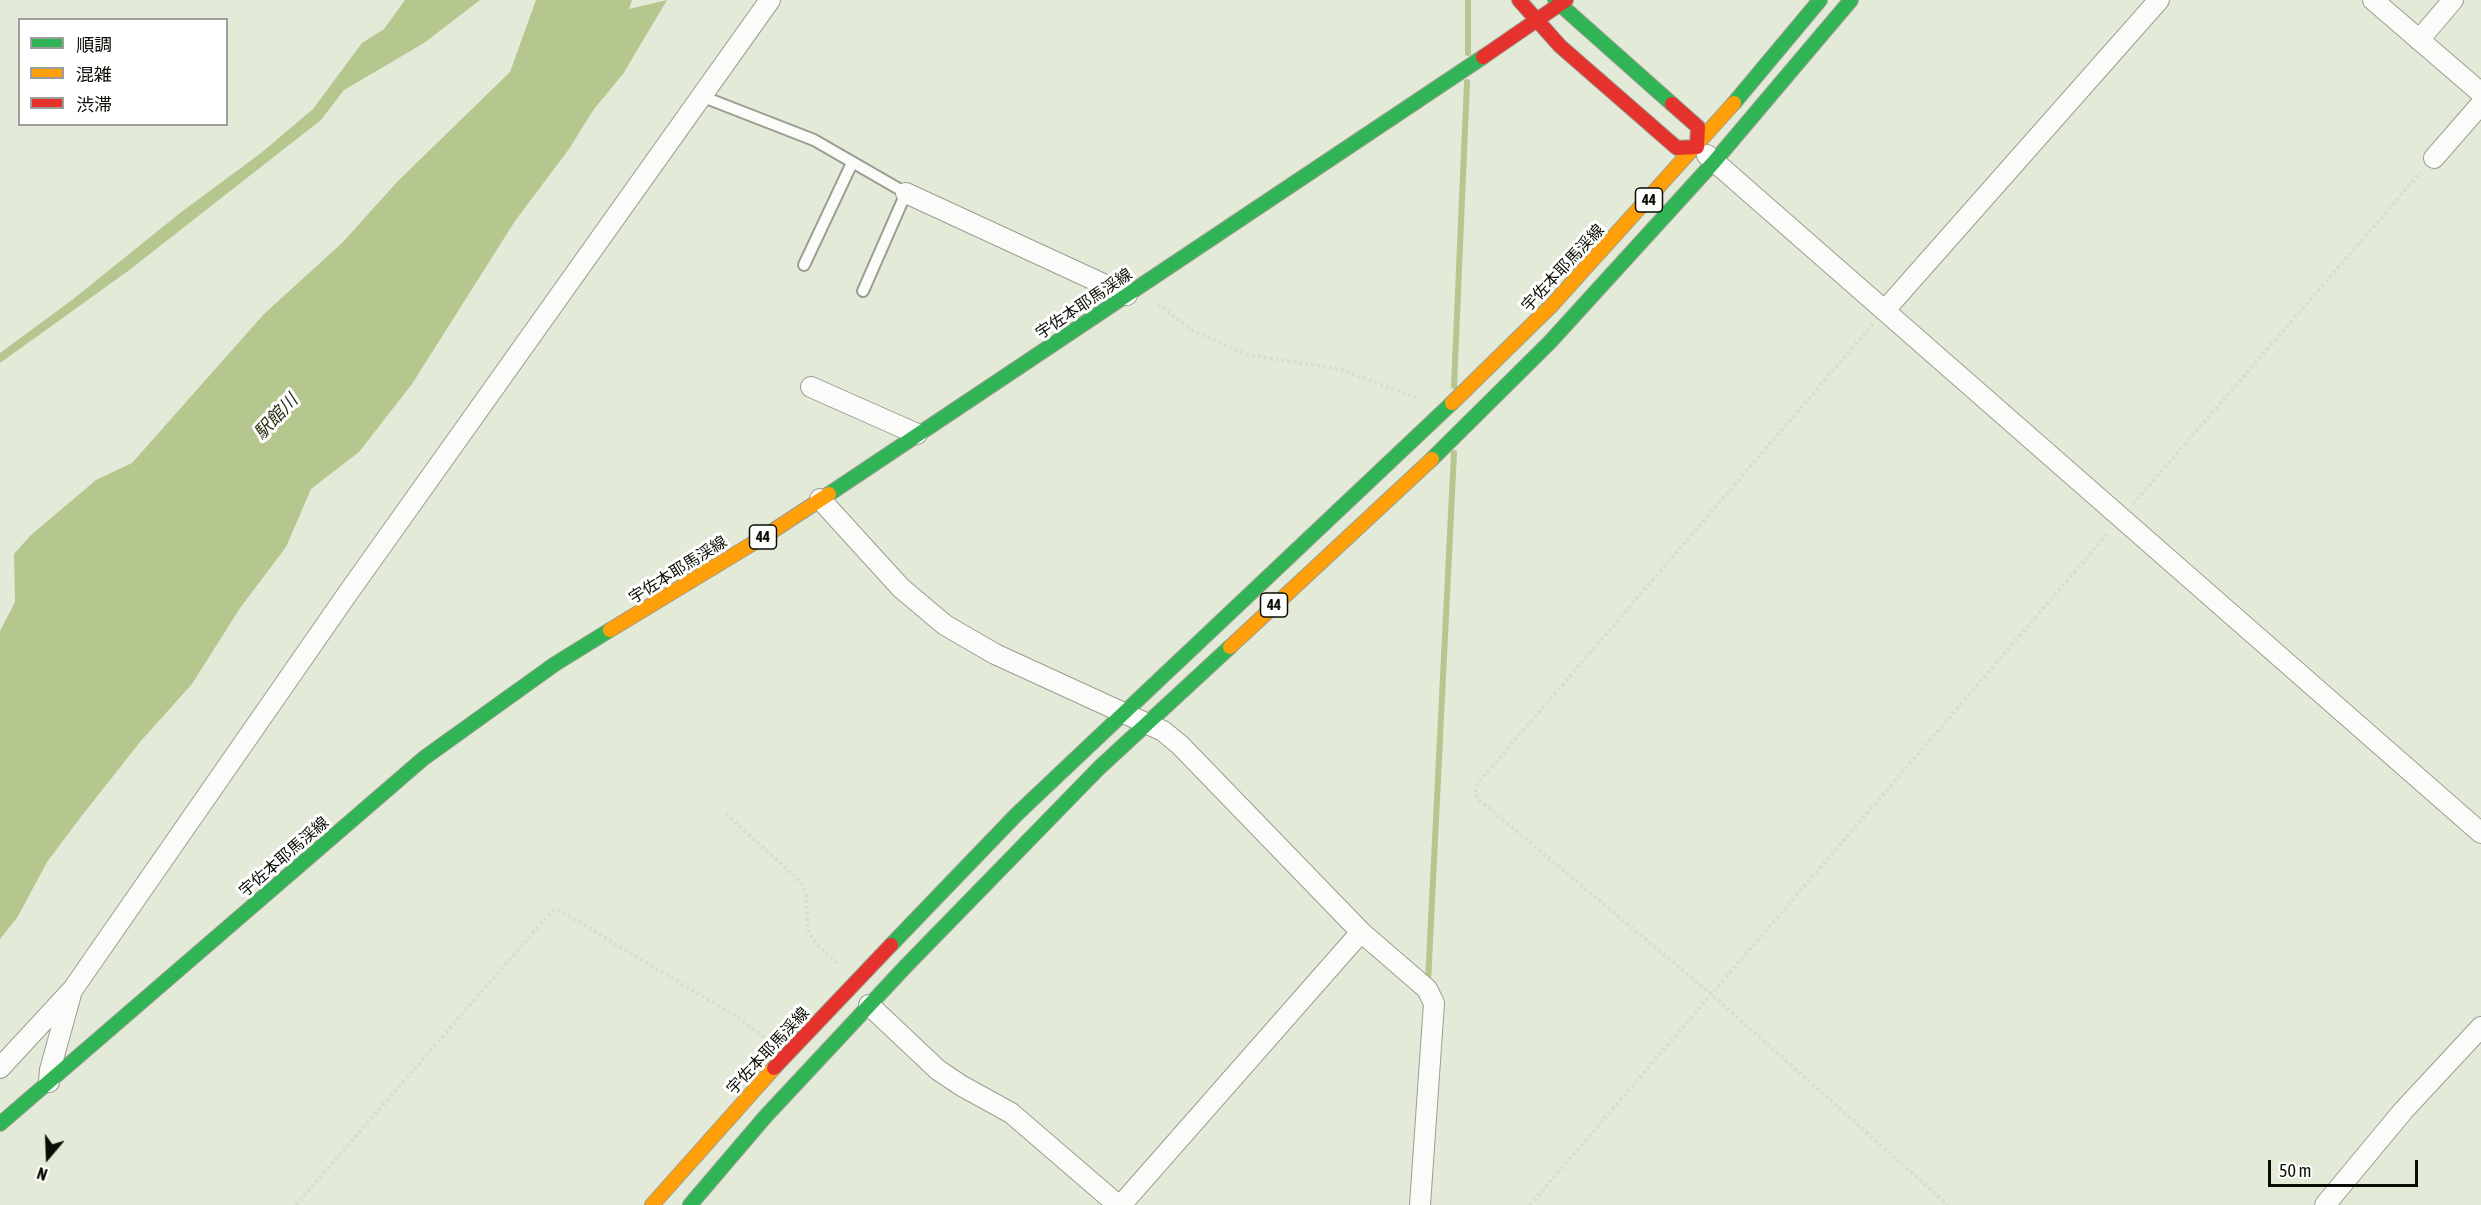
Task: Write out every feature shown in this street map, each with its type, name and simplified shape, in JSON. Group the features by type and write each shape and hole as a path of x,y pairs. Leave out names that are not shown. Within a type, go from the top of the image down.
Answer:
{"main road":[{"path":"1519,0 1535,21 1560,46 1677,147 1697,147 1698,126 1560,1"},
{"name":"宇佐本耶馬渓線","path":"652,1205 784,1056 1017,814 1466,391 1588,267 1697,147 1821,0"},
{"name":"44","path":"690,1205 765,1118 983,885 1147,723 1429,462 1581,310 1714,162 1851,0"},
{"name":"宇佐本耶馬渓線","path":"0,1124 424,758 466,726 555,664 714,568 820,499 1535,21 1560,1"}],"street":[{"path":"0,1068 73,988 362,574 770,0"},
{"path":"1885,310 2159,0"},
{"path":"2373,0 2481,93"},
{"path":"2420,40 2453,0"},
{"path":"2434,158 2481,104"},
{"path":"1697,147 2481,833"},
{"path":"906,193 1134,290"},
{"path":"811,387 917,434"},
{"path":"820,499 901,588 945,625 995,654 1163,731 1180,745 1361,932 1427,989 1434,1003 1420,1205"},
{"path":"869,1005 938,1070 1011,1113 1120,1205 1361,932"},
{"path":"49,1082 50,1070 73,988"},
{"path":"2325,1205 2389,1126 2481,1027"}],"lane":[{"path":"701,96 814,140 906,193 863,291"},
{"path":"804,265 852,163"}],"path":[{"path":"1530,1205 2121,517 2434,158"},
{"path":"1134,290 1193,331 1224,346 1265,359 1317,365 1357,374 1444,411"},
{"path":"1885,310 1478,783 1475,792 1478,799 1711,994 1948,1205"},
{"path":"726,814 801,882 806,894 808,929 812,939 855,982"},
{"path":"296,1205 543,921 557,909 737,1017 784,1056"}],"water":[{"path":"405,0 480,0 424,43 344,90 321,120 128,271 0,363 0,353 261,153 313,109 362,43 384,29"},
{"name":"駅館川","path":"536,0 632,0 629,9 667,0 623,74 594,109 569,149 515,221 412,384 359,452 311,489 286,547 240,608 192,684 140,742 80,818 47,862 17,918 0,939 0,631 15,602 14,554 30,536 96,480 132,463 264,314 342,243 398,181 510,72"}],"waterway":[{"path":"1468,0 1468,53"},
{"path":"1454,386 1467,82"},
{"path":"1428,982 1454,453"}],"traffic: fast":[{"path":"1555,0 1672,104"},
{"path":"1734,103 1820,0"},
{"path":"1432,459 1550,342 1714,162 1851,0"},
{"path":"829,494 1483,57"},
{"path":"891,945 1017,814 1452,403"},
{"path":"0,1124 424,758 555,664 610,630"},
{"path":"690,1205 765,1117 906,966 1099,768 1230,647"}],"traffic: slow":[{"path":"1452,403 1552,305 1734,103"},
{"path":"1230,647 1432,459"},
{"path":"610,630 765,536 829,494"},
{"path":"652,1205 774,1068"}],"traffic: jam":[{"path":"1519,0 1560,46 1677,148 1697,147 1698,127 1672,104"},
{"path":"1483,57 1566,0"},
{"path":"774,1068 891,945"}]}
